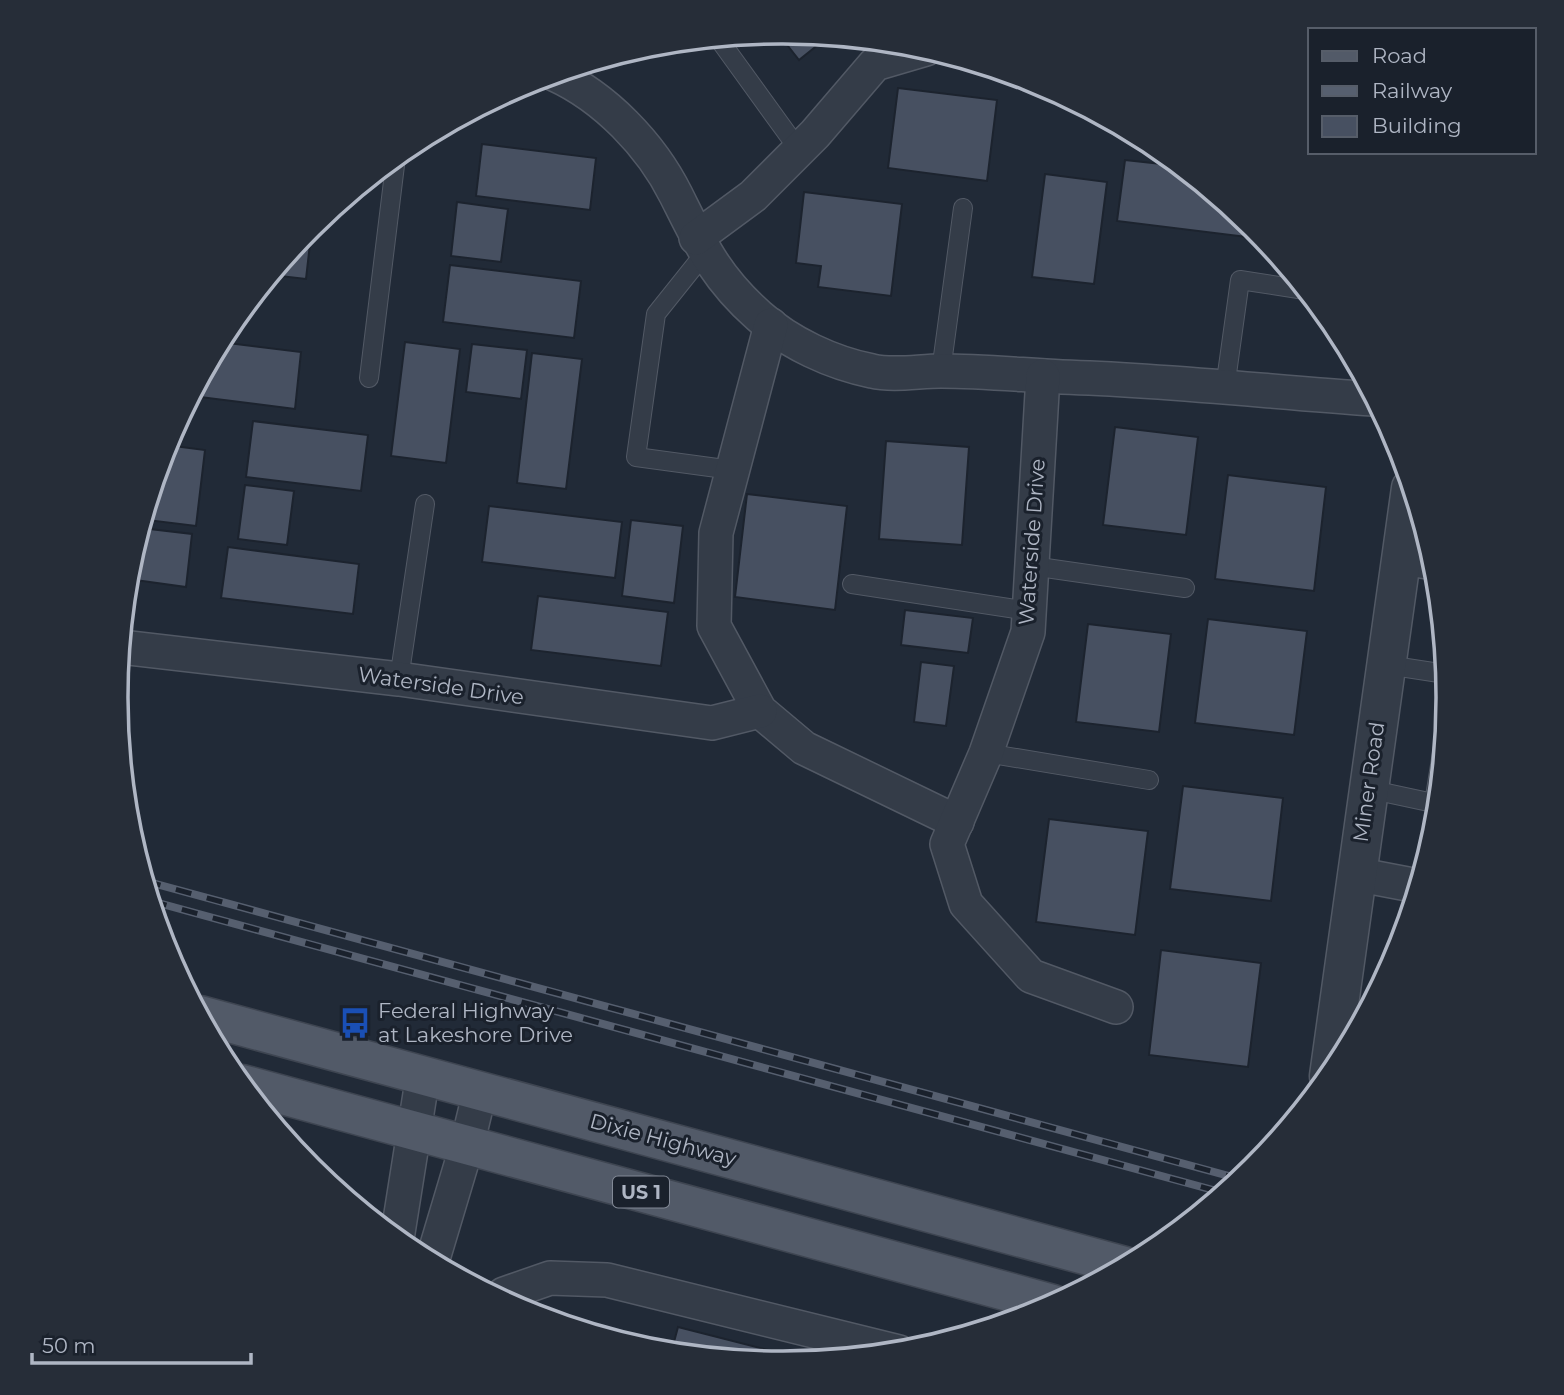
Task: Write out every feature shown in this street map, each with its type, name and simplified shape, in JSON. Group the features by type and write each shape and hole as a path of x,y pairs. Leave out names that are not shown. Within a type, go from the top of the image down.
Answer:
{"main road":[{"name":"Dixie Highway","path":"213,1019 1112,1262"},
{"name":"US 1","path":"258,1088 1036,1299"}],"street":[{"path":"700,246 799,150 875,64 905,55"},
{"path":"565,81 593,97 633,133 654,158 676,195 700,246 730,288 771,325 795,342 833,360 874,372 941,371 1043,376 1363,398"},
{"path":"771,325 716,533 714,626 760,711 804,748 957,822"},
{"name":"Waterside Drive","path":"1043,376 1028,632 986,753 947,844 966,904 1031,976 1116,1007"},
{"name":"Miner Road","path":"1338,1041 1368,789 1387,665 1417,561 1415,536"},
{"name":"Waterside Drive","path":"131,648 399,679 712,723 760,711"},
{"path":"1356,874 1408,884"},
{"path":"399,1227 423,1076"},
{"path":"435,1251 480,1091"},
{"path":"511,1292 550,1278 607,1280 872,1345"}],"lane":[{"path":"724,46 799,150"},
{"path":"369,378 394,172"},
{"path":"941,371 963,208"},
{"path":"700,246 656,314 636,457 732,471"},
{"path":"1225,388 1240,280 1291,287"},
{"path":"399,679 425,504"},
{"path":"1032,566 1185,588"},
{"path":"852,584 1029,611"},
{"path":"1387,665 1435,672"},
{"path":"986,753 1149,780"},
{"path":"1368,789 1427,802"}],"building":[{"path":"787,44 818,45 799,60"},
{"path":"898,88 997,100 987,181 888,168"},
{"path":"482,144 596,158 590,210 476,196"},
{"path":"1125,160 1159,164 1213,206 1246,237 1117,221"},
{"path":"1045,174 1107,182 1094,284 1032,277"},
{"path":"804,192 902,204 891,296 818,287 821,266 796,263"},
{"path":"457,202 508,209 501,262 451,256"},
{"path":"310,246 306,279 282,276"},
{"path":"450,265 581,281 574,338 443,322"},
{"path":"405,342 460,349 446,463 391,456"},
{"path":"232,344 301,352 295,409 202,397"},
{"path":"472,344 527,350 521,399 466,392"},
{"path":"532,353 582,359 566,489 517,483"},
{"path":"253,421 368,435 361,491 246,477"},
{"path":"1115,427 1198,437 1186,535 1103,525"},
{"path":"886,441 969,447 962,545 879,539"},
{"path":"178,447 205,450 196,526 153,521"},
{"path":"1228,475 1326,487 1314,591 1215,579"},
{"path":"245,485 294,491 287,545 238,539"},
{"path":"747,494 847,506 835,610 735,597"},
{"path":"489,506 622,522 615,578 482,562"},
{"path":"631,520 683,526 674,603 622,596"},
{"path":"151,529 192,534 186,587 139,581"},
{"path":"228,547 359,564 353,614 221,598"},
{"path":"538,596 668,612 661,666 531,650"},
{"path":"905,610 973,618 968,653 901,645"},
{"path":"1208,619 1307,631 1294,735 1195,723"},
{"path":"1088,624 1171,634 1159,732 1076,722"},
{"path":"921,662 954,666 946,726 914,722"},
{"path":"1183,786 1283,798 1271,901 1170,889"},
{"path":"1049,819 1148,831 1135,935 1036,922"},
{"path":"1161,950 1261,963 1248,1067 1149,1055"},
{"path":"678,1327 771,1351 739,1350 674,1342"}],"railway":[{"path":"156,884 1227,1176"},
{"path":"162,904 1212,1190"}],"place":[{"name":"Federal Highway at Lakeshore Drive","path":"355,1023"}]}
